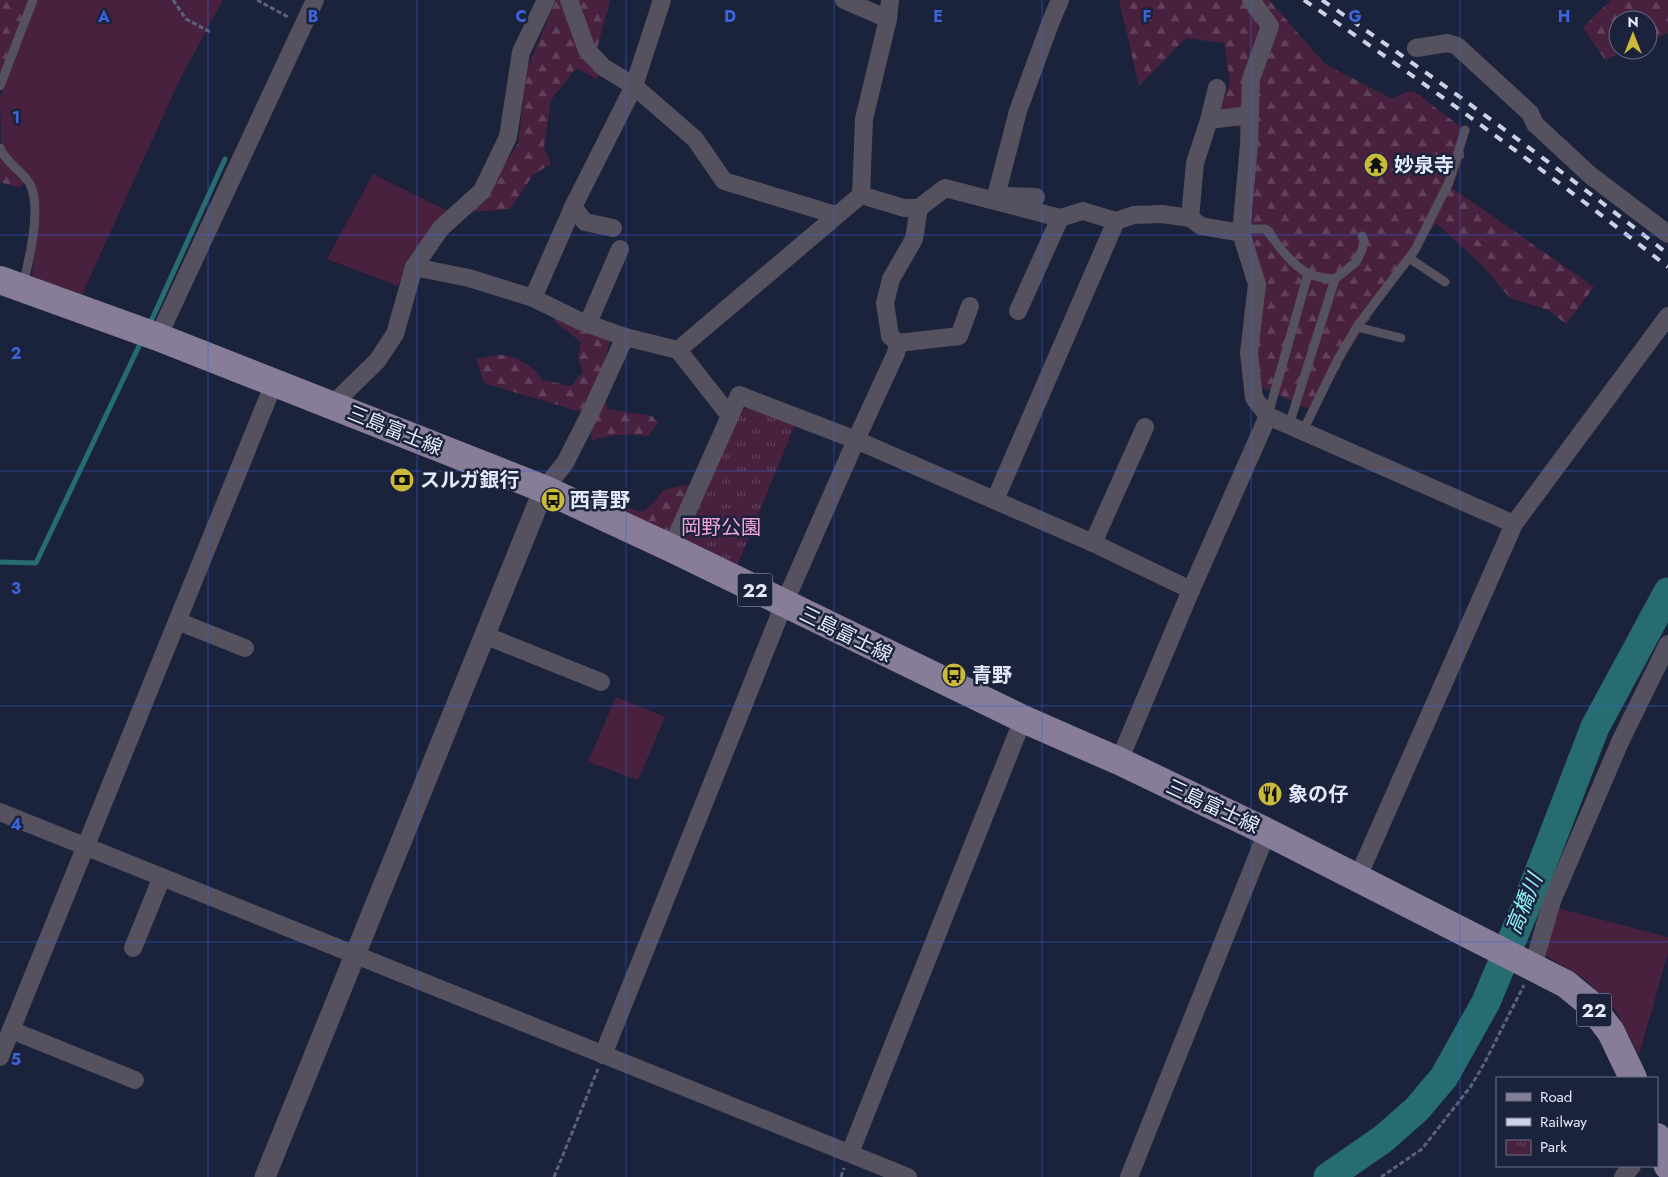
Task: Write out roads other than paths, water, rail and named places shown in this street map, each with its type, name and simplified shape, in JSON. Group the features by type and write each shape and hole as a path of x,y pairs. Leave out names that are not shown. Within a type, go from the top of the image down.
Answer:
{"main road":[{"name":"三島富士線","path":"6,282 158,337 544,489 671,548 1023,719 1119,761 1267,832 1566,984 1589,1003 1611,1032 1633,1077"}],"street":[{"path":"158,337 315,0"},
{"path":"332,405 377,360 395,334 414,267 441,228 482,191 508,137 521,52 546,0"},
{"path":"569,0 587,50 603,67 634,86 695,139 724,181 836,216"},
{"path":"533,298 573,207 634,86 662,0"},
{"path":"844,0 888,19"},
{"path":"678,350 860,195 864,119 888,19 890,0"},
{"path":"996,198 1018,111 1060,0"},
{"path":"1251,0 1270,26 1251,79 1249,145 1241,231 1256,284 1249,353 1254,398 1268,416 1514,524"},
{"path":"1416,48 1448,43 1457,46 1530,113 1535,124 1590,175 1668,234"},
{"path":"1190,218 1195,163 1217,88"},
{"path":"1208,120 1250,115"},
{"path":"860,195 904,208 919,208 945,188 996,198 1060,218 1083,211 1116,221 1134,215 1162,214 1190,218 1201,226 1241,231"},
{"path":"996,198 1036,197"},
{"path":"573,207 585,222 613,228"},
{"path":"919,208 914,239 891,279 885,303 890,336 898,343 959,336 970,306"},
{"path":"1018,311 1060,218"},
{"path":"995,500 1116,221"},
{"path":"588,323 620,249"},
{"path":"414,267 469,278 533,298 588,323 625,337 678,350 730,416"},
{"path":"1357,879 1514,524 1668,316"},
{"path":"265,1177 544,489 565,464 625,337"},
{"path":"603,1055 784,604 896,353 898,343"},
{"path":"0,1057 274,383"},
{"path":"671,548 739,395 856,440 1093,543 1191,590"},
{"path":"1119,761 1191,590 1268,416"},
{"path":"1093,543 1145,427"},
{"path":"177,621 244,648"},
{"path":"484,635 601,682"},
{"path":"1532,966 1552,901 1620,742 1668,644"},
{"path":"850,1153 1023,719"},
{"path":"0,812 908,1177"},
{"path":"1128,1177 1267,832"},
{"path":"132,948 162,877"},
{"path":"11,1030 135,1080"},
{"path":"1623,1177 1631,1167"}],"lane":[{"path":"0,86 33,0"},
{"path":"1296,428 1357,327 1415,250 1449,182 1465,130"},
{"path":"0,148 7,160 28,182 34,193 32,246 6,282"},
{"path":"1241,231 1266,229 1289,256 1308,274 1321,278 1335,279"},
{"path":"1296,428 1335,279 1356,262 1362,250 1364,241 1362,236"},
{"path":"1409,258 1445,282"},
{"path":"1268,416 1308,274"},
{"path":"1357,327 1401,338"}],"waterway":[{"path":"152,319 225,159"},
{"path":"0,562 36,563 139,346"},
{"name":"高橋川","path":"1328,1177 1383,1139 1417,1109 1444,1077 1486,1002 1524,911 1595,727 1668,592"}],"railway":[{"path":"1304,0 1488,130 1668,267"},
{"path":"1322,0 1497,124 1668,254"}],"place":[{"name":"妙泉寺","path":"1376,165"},
{"name":"スルガ銀行","path":"402,480"},
{"name":"西青野","path":"553,500"},
{"name":"青野","path":"954,675"},
{"name":"象の仔","path":"1270,794"}],"park label":[{"name":"岡野公園","path":"721,527"}]}
